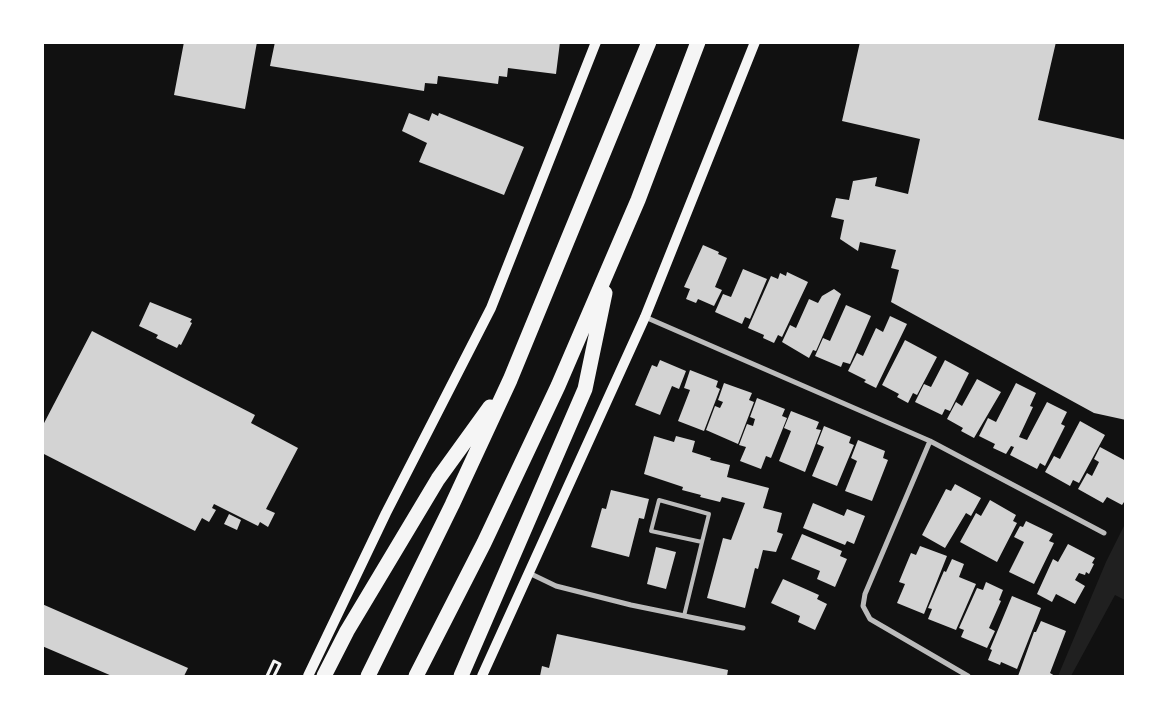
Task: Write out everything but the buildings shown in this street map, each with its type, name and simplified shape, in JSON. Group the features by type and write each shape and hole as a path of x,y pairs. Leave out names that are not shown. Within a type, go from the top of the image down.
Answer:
{"highway":[{"path":"368,676 452,505 510,380 649,42"},
{"path":"416,676 484,543 558,386 638,200 698,42"},
{"path":"461,676 585,389 612,260"},
{"path":"324,676 347,632 438,479 510,380"}],"main road":[{"path":"308,676 386,513 491,308 596,42"},
{"path":"482,676 645,316 755,42"}],"street":[{"path":"645,316 930,441 1104,533"},
{"path":"930,441 865,594 863,606 870,619 968,676"},
{"path":"529,572 556,586 743,628"}],"lane":[{"path":"684,616 709,514 659,500 650,531 702,542"}],"path":[{"path":"267,676 274,661 280,664 274,676"}],"shaded area":[{"path":"1125,524 1125,600 1115,595 1071,676 1058,676 1106,562"}]}
